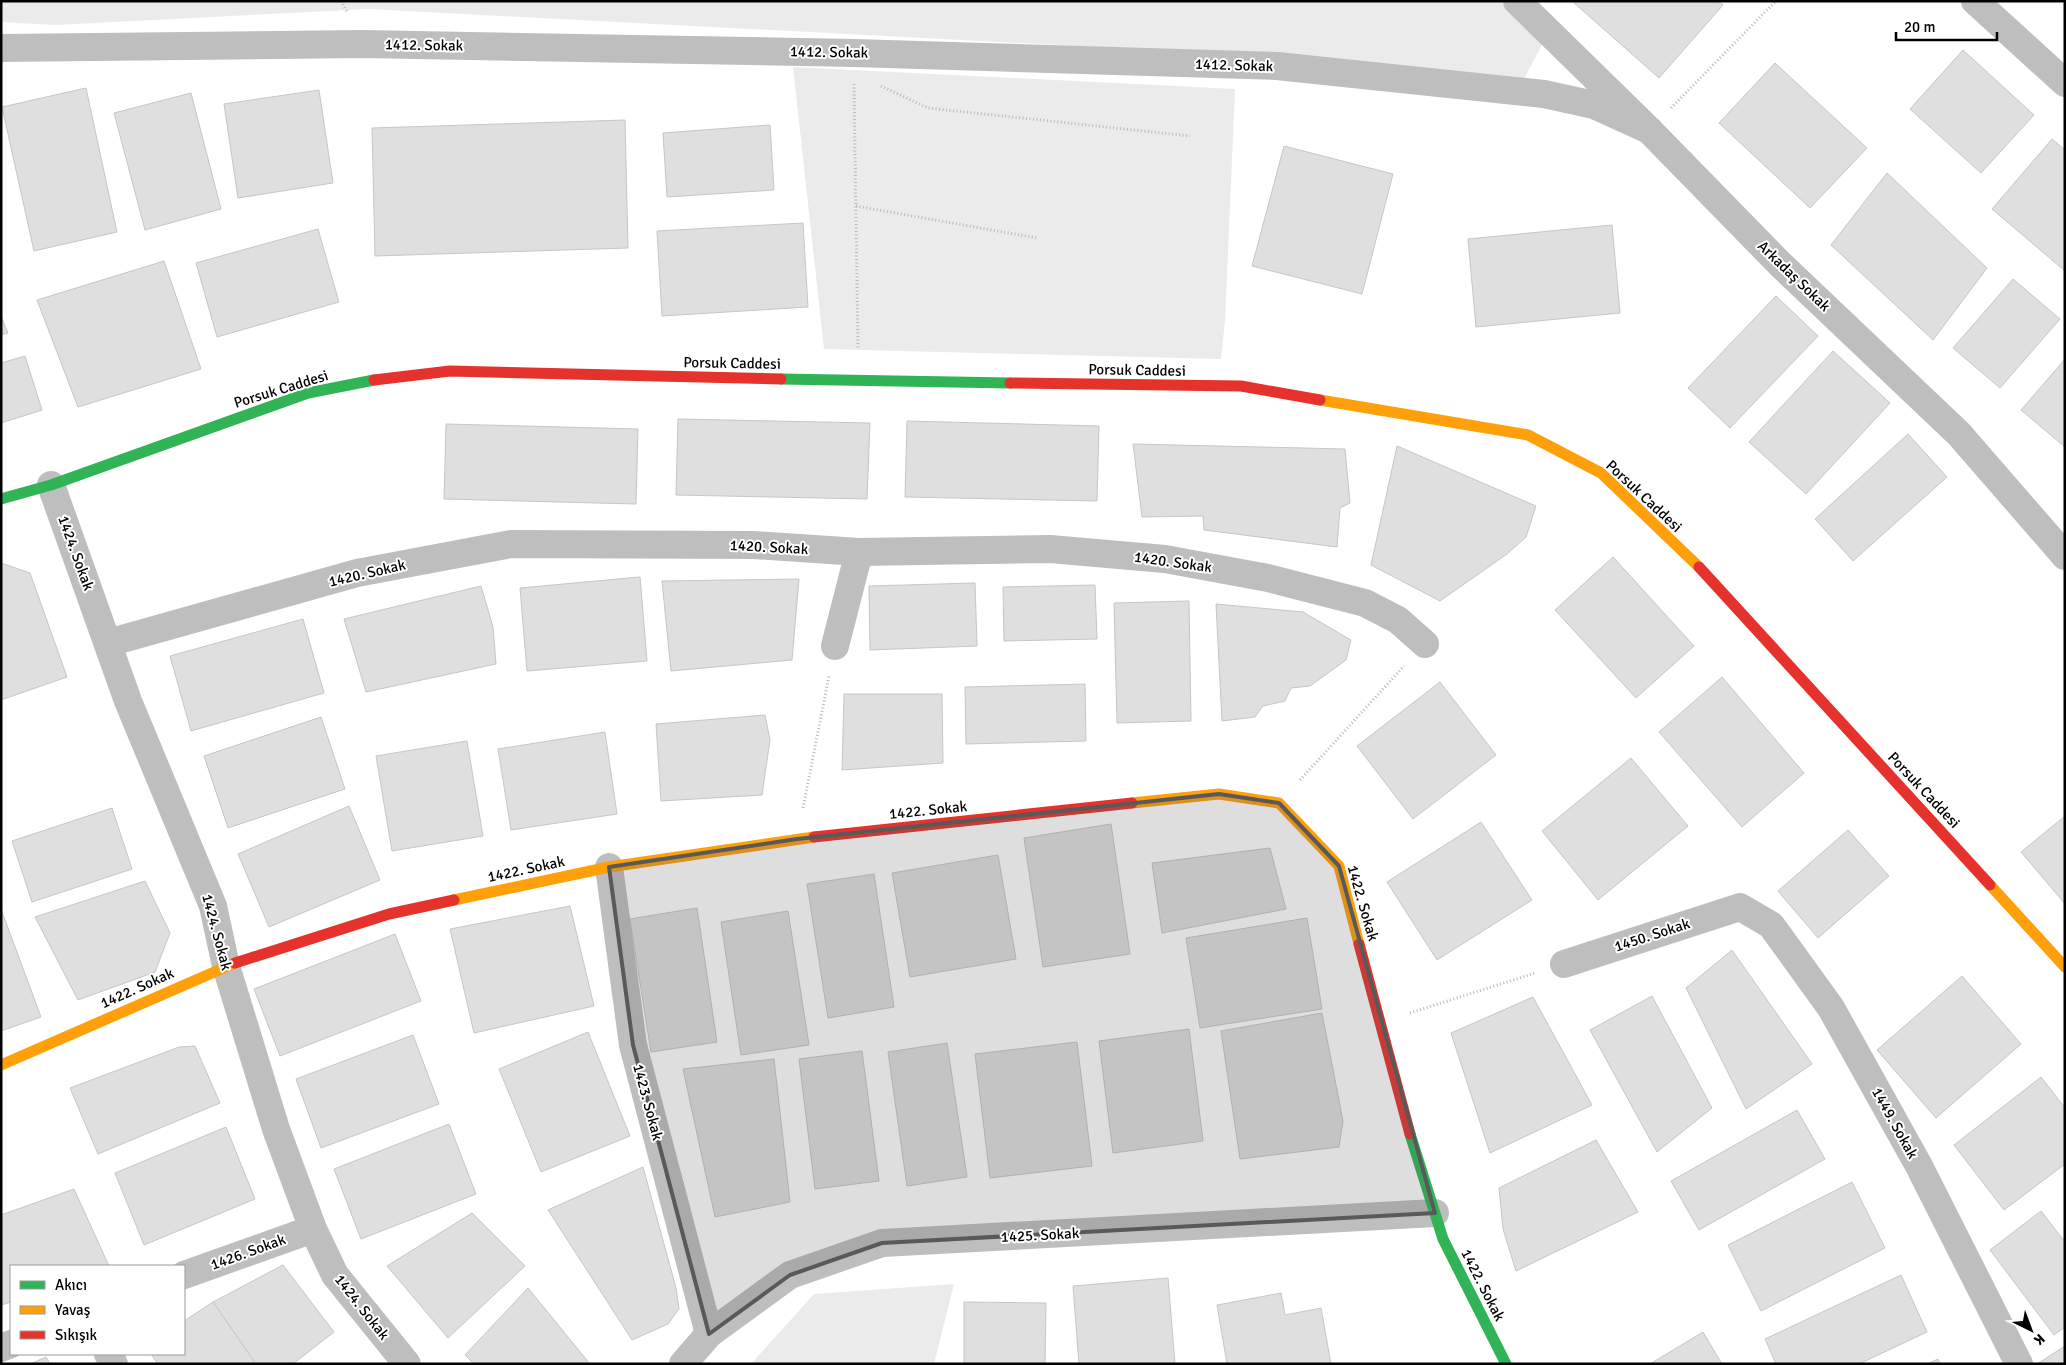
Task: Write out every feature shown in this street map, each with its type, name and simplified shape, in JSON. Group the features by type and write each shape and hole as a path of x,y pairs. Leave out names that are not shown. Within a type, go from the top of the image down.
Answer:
{"street":[{"name":"Arkadaş Sokak","path":"1517,1 1649,130 1781,264 1959,434 2065,556"},
{"path":"1975,1 2065,83"},
{"name":"1412. Sokak","path":"1,48 363,44 854,52 1277,66 1544,94 1594,105 1649,130"},
{"name":"Porsuk Caddesi","path":"1,499 51,485 308,393 382,378 450,371 858,381 1241,386 1528,435 1601,473 1702,570 2065,967"},
{"name":"1424. Sokak","path":"51,485 128,701 214,906 226,966 276,1129 312,1229 335,1275 407,1364"},
{"name":"1420. Sokak","path":"108,643 357,573 511,544 754,545 859,552 1050,549 1166,559 1268,578 1365,603 1398,620 1424,644"},
{"path":"835,646 859,552"},
{"name":"1422. Sokak","path":"1,1065 226,966 389,914 609,867 797,839 1219,794 1279,803 1339,866 1409,1132 1442,1239 1506,1364"},
{"name":"1423. Sokak","path":"609,867 633,1045 709,1334"},
{"name":"1450. Sokak","path":"1564,964 1740,906"},
{"name":"1449. Sokak","path":"1740,906 1771,925 1831,1008 1919,1166 2019,1364"},
{"name":"1425. Sokak","path":"683,1364 709,1334 790,1275 882,1243 1435,1213"},
{"name":"1426. Sokak","path":"185,1274 312,1229"}],"path":[{"path":"1649,130 1776,1"},
{"path":"854,52 883,88 928,108 1190,136"},
{"path":"854,52 858,381"},
{"path":"856,206 1037,238"},
{"path":"1279,803 1424,644"},
{"path":"797,839 835,646"},
{"path":"1380,1022 1564,964"}],"highlighted area":[{"path":"1219,794 1279,803 1339,866 1435,1213 882,1243 790,1275 709,1334 633,1045 609,867 797,839"}],"shaded area":[{"path":"1,1 1503,1 1543,43 1524,79 1229,54 369,9 55,25 1,22"},
{"path":"793,67 1235,89 1225,321 1221,359 824,349"},
{"path":"954,1284 934,1364 751,1364 814,1294"}],"building":[{"path":"1572,1 1718,1 1723,5 1659,78"},
{"path":"1963,50 2034,115 1981,173 1910,109"},
{"path":"1775,63 1867,148 1810,208 1719,123"},
{"path":"86,88 117,232 34,251 2,107"},
{"path":"319,90 333,183 238,198 224,104"},
{"path":"191,93 221,209 145,230 114,113"},
{"path":"625,120 628,248 375,256 372,128"},
{"path":"770,125 774,190 667,197 663,133"},
{"path":"2052,139 2065,150 2065,271 1992,209"},
{"path":"1284,146 1393,174 1362,294 1252,266"},
{"path":"1887,173 1987,268 1933,340 1831,245"},
{"path":"803,223 808,307 662,316 657,231"},
{"path":"1612,225 1620,313 1476,327 1468,239"},
{"path":"318,229 339,302 217,337 196,263"},
{"path":"164,261 201,369 78,407 37,300"},
{"path":"2013,279 2060,319 2000,388 1953,348"},
{"path":"1776,296 1818,336 1730,428 1688,388"},
{"path":"1,316 8,333 1,335"},
{"path":"1833,351 1890,403 1806,494 1749,442"},
{"path":"25,356 42,410 1,423 1,363"},
{"path":"2065,359 2065,447 2021,410"},
{"path":"678,419 870,423 867,499 676,495"},
{"path":"907,421 1099,426 1097,501 905,497"},
{"path":"446,424 638,429 636,504 444,499"},
{"path":"1908,434 1947,477 1853,561 1815,519"},
{"path":"1133,444 1345,449 1350,503 1340,508 1337,547 1204,530 1203,516 1142,517"},
{"path":"1397,446 1536,506 1526,537 1507,554 1440,601 1371,565"},
{"path":"1613,557 1694,646 1636,698 1555,610"},
{"path":"1,563 30,573 67,677 1,700"},
{"path":"640,577 647,661 527,671 520,588"},
{"path":"799,579 792,660 671,671 662,581"},
{"path":"975,583 977,646 870,650 869,586"},
{"path":"1095,585 1097,639 1004,641 1003,587"},
{"path":"481,586 493,627 496,664 366,692 344,619"},
{"path":"1189,601 1191,721 1117,723 1114,603"},
{"path":"1216,604 1303,612 1351,640 1346,660 1310,686 1291,688 1285,701 1263,706 1255,717 1222,721"},
{"path":"303,619 324,693 191,731 170,656"},
{"path":"1722,677 1804,773 1742,827 1659,732"},
{"path":"1440,682 1496,755 1413,819 1357,746"},
{"path":"1085,684 1086,741 966,744 965,687"},
{"path":"844,694 942,694 943,763 842,770"},
{"path":"765,715 770,740 762,795 661,801 656,724"},
{"path":"321,717 345,789 228,828 204,756"},
{"path":"605,732 617,814 511,830 498,749"},
{"path":"467,741 483,836 392,851 376,756"},
{"path":"1631,758 1688,826 1598,900 1542,831"},
{"path":"349,806 380,880 269,927 238,854"},
{"path":"112,808 132,869 32,902 12,841"},
{"path":"2065,816 2065,904 2021,852"},
{"path":"1481,822 1532,900 1437,960 1387,882"},
{"path":"1111,824 1130,954 1043,967 1024,838"},
{"path":"1848,830 1889,876 1818,938 1778,891"},
{"path":"1270,848 1286,909 1162,933 1152,863"},
{"path":"998,855 1016,959 910,977 892,873"},
{"path":"874,874 894,1007 828,1018 807,884"},
{"path":"145,881 170,933 155,972 78,1000 35,917"},
{"path":"570,906 594,1006 474,1033 450,929"},
{"path":"697,908 717,1042 651,1052 630,919"},
{"path":"1,909 41,1017 1,1031"},
{"path":"788,911 809,1045 741,1055 721,922"},
{"path":"1307,918 1322,1009 1200,1028 1186,938"},
{"path":"395,934 421,1001 280,1056 254,989"},
{"path":"1732,950 1812,1064 1746,1109 1686,988"},
{"path":"1962,976 2021,1044 1936,1118 1877,1050"},
{"path":"1652,996 1712,1108 1657,1152 1590,1030"},
{"path":"1533,997 1592,1105 1490,1153 1451,1033"},
{"path":"1322,1013 1343,1121 1339,1147 1240,1159 1221,1031"},
{"path":"1189,1029 1203,1141 1113,1153 1099,1041"},
{"path":"588,1032 630,1136 541,1172 499,1069"},
{"path":"413,1035 439,1104 321,1148 296,1079"},
{"path":"1077,1042 1092,1166 990,1178 975,1054"},
{"path":"947,1043 967,1177 907,1186 888,1052"},
{"path":"195,1046 220,1103 98,1154 70,1088 179,1047"},
{"path":"862,1051 879,1181 815,1189 799,1059"},
{"path":"774,1059 790,1202 715,1217 683,1069"},
{"path":"2041,1077 2065,1108 2065,1164 2004,1210 1954,1145"},
{"path":"1797,1110 1825,1159 1699,1230 1671,1181"},
{"path":"449,1124 476,1194 361,1239 334,1169"},
{"path":"226,1127 255,1199 144,1245 115,1173"},
{"path":"1596,1140 1638,1212 1516,1271 1503,1229 1499,1188"},
{"path":"643,1167 676,1288 679,1309 668,1324 632,1340 548,1210"},
{"path":"1852,1182 1885,1248 1761,1311 1728,1245"},
{"path":"74,1189 109,1265 10,1265 10,1302 1,1305 1,1215"},
{"path":"2041,1211 2065,1242 2065,1327 2054,1335 1990,1250"},
{"path":"472,1213 525,1266 448,1338 387,1266"},
{"path":"283,1265 334,1332 293,1364 256,1364 213,1302"},
{"path":"1901,1275 1927,1332 1859,1364 1776,1364 1765,1339"},
{"path":"1168,1278 1175,1364 1079,1364 1073,1286"},
{"path":"528,1288 590,1364 474,1364 465,1355"},
{"path":"1281,1293 1285,1315 1321,1308 1331,1364 1227,1364 1217,1305"},
{"path":"213,1302 256,1364 158,1364 152,1355 185,1355 185,1320"},
{"path":"964,1302 1046,1303 1045,1364 964,1364"},
{"path":"1703,1332 1722,1364 1650,1364"},
{"path":"2065,1346 2065,1364 2037,1364"},
{"path":"46,1357 50,1364 30,1364"},
{"path":"1938,1359 1940,1364 1927,1364"}],"traffic: fast":[{"path":"781,379 1010,383"},
{"path":"1,499 51,485 308,393 374,380"},
{"path":"1410,1134 1443,1239 1506,1364"}],"traffic: slow":[{"path":"1320,400 1528,435 1601,473 1699,567"},
{"path":"1132,803 1219,794 1279,803 1339,866 1359,944"},
{"path":"454,900 609,867 814,837"},
{"path":"1990,885 2065,967"},
{"path":"1,1065 235,963"}],"traffic: jam":[{"path":"374,380 450,371 781,379"},
{"path":"1010,383 1241,386 1320,400"},
{"path":"1699,567 1990,885"},
{"path":"814,837 1132,803"},
{"path":"235,963 389,914 454,900"},
{"path":"1359,944 1410,1134"}]}
